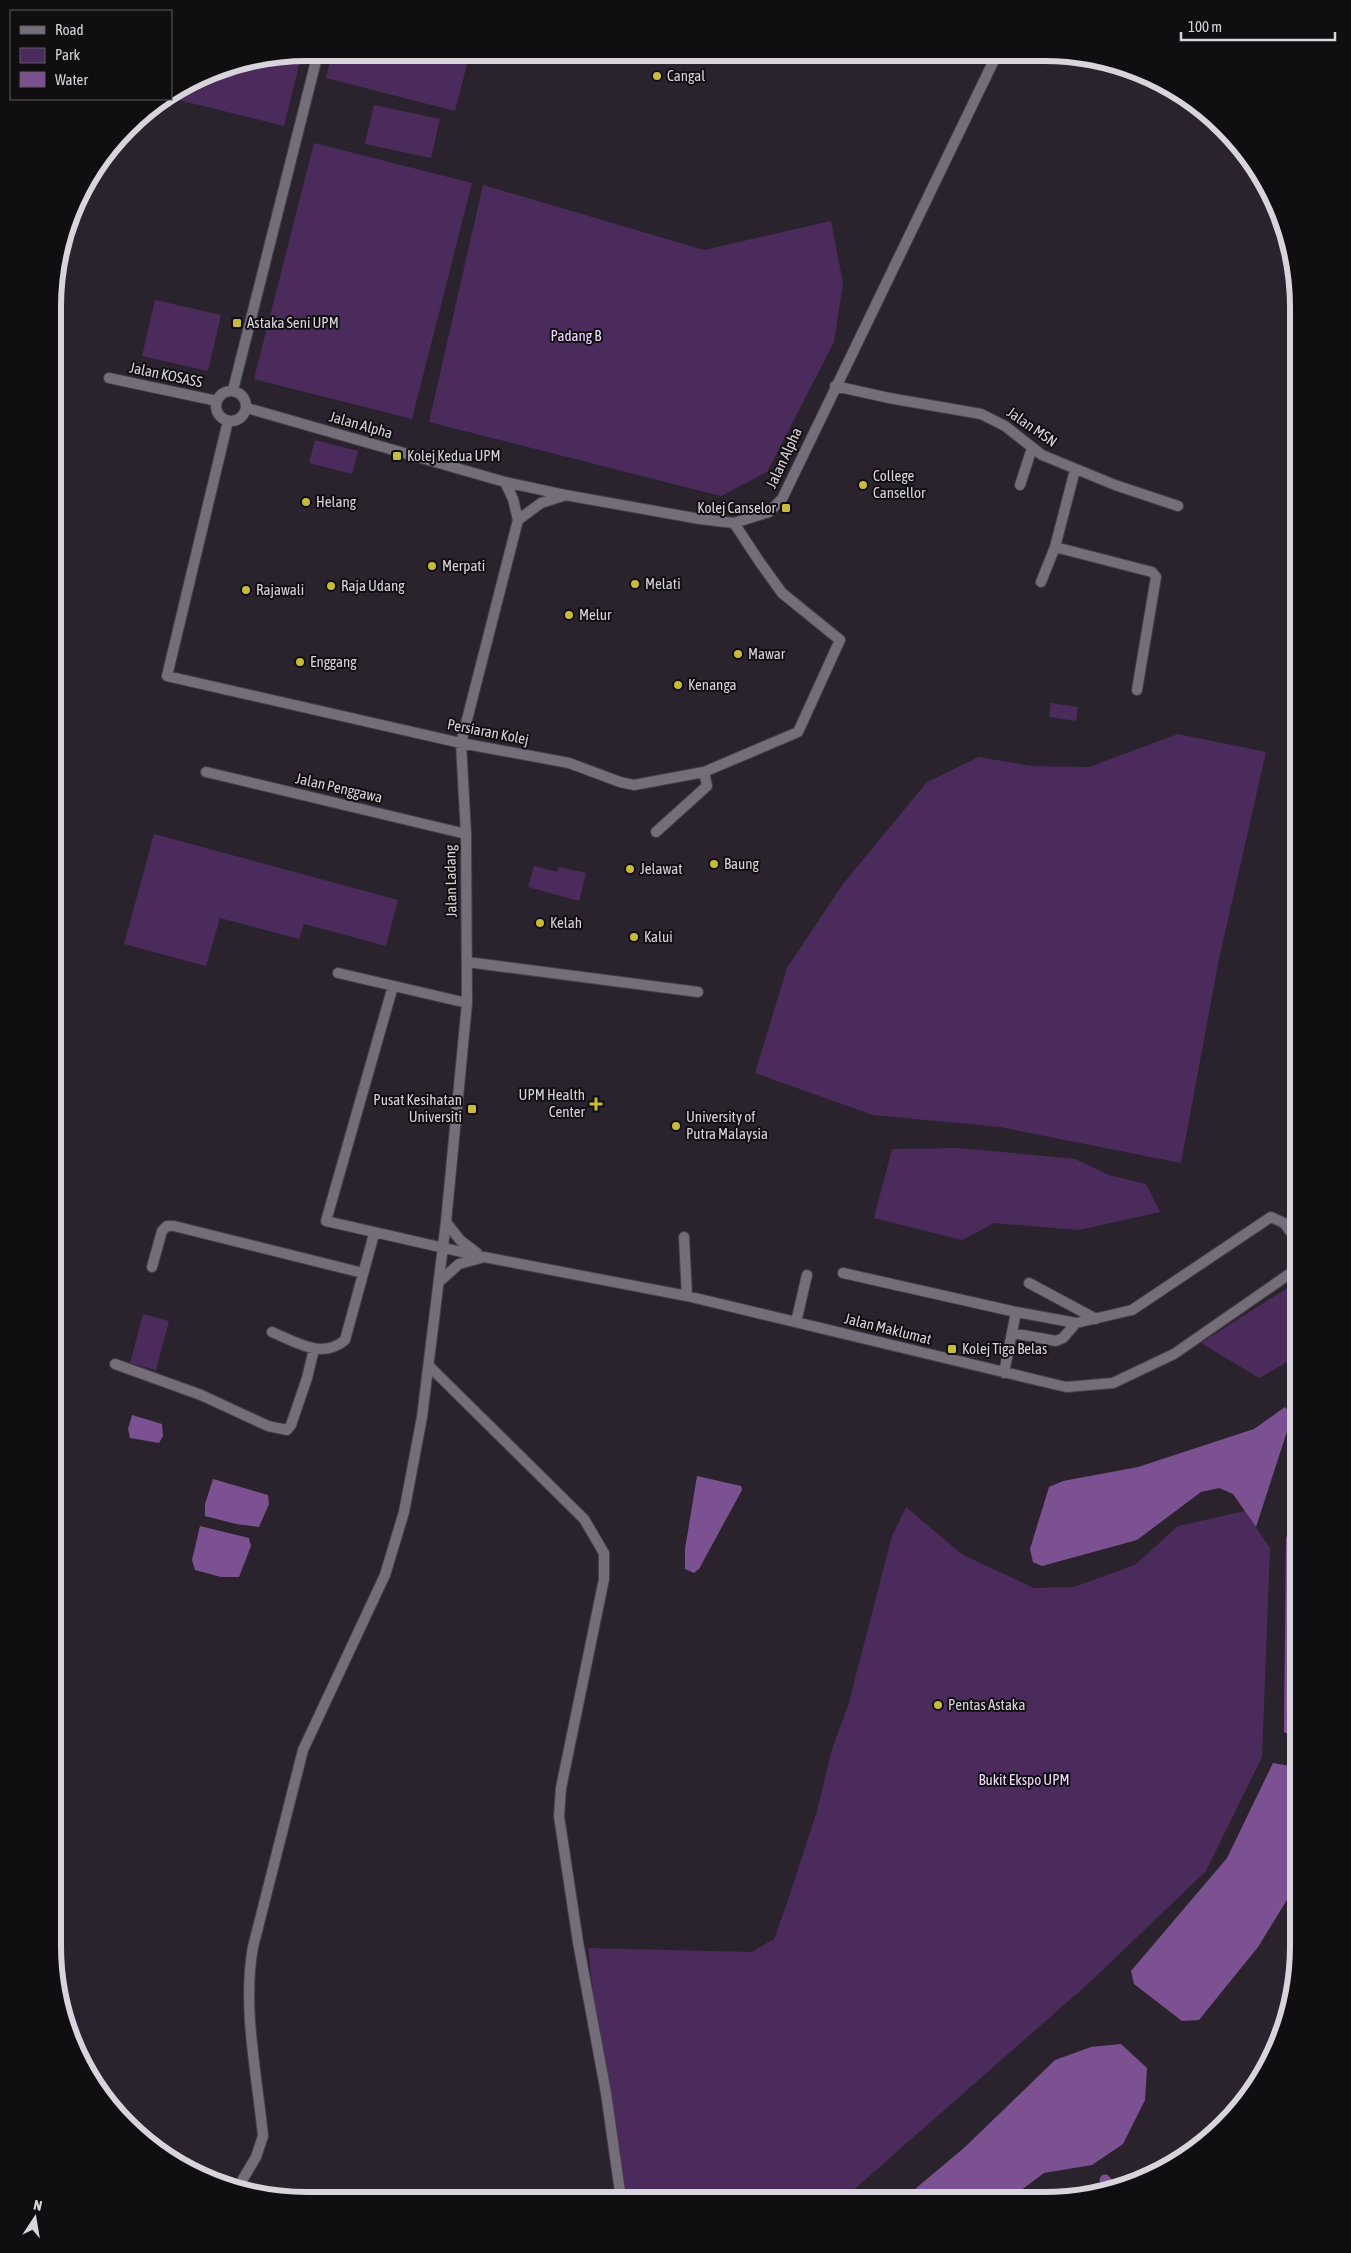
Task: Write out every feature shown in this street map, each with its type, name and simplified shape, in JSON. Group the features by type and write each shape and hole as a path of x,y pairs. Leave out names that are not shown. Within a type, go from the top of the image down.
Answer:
{"street":[{"path":"233,390 316,61"},
{"name":"Jalan Alpha","path":"247,408 505,482 565,495 734,523 770,512 782,499 994,61"},
{"name":"Jalan KOSASS","path":"109,378 216,402"},
{"name":"Jalan MSN","path":"835,386 889,398 981,414 1005,426 1042,455 1075,470 1178,506"},
{"path":"233,390 245,398 247,408 242,417 228,421 219,415 216,402 223,393 233,390"},
{"name":"Persiaran Kolej","path":"228,421 167,676 461,744 569,763 620,782 634,784 704,772 798,732 840,640 782,593 734,523"},
{"path":"1020,485 1032,448"},
{"path":"1041,582 1055,547 1075,470"},
{"name":"Jalan Ladang","path":"241,2182 256,2157 263,2136 248,1994 249,1969 253,1947 303,1750 385,1574 393,1551 413,1471 429,1366 443,1248 468,1003 466,834 461,744 518,520 514,499 505,482"},
{"path":"518,520 541,503 565,495"},
{"path":"1055,547 1152,572 1156,577 1138,690"},
{"name":"Jalan Penggawa","path":"206,772 466,834"},
{"path":"656,832 707,786 704,772"},
{"path":"467,962 698,992"},
{"path":"338,973 468,1003"},
{"name":"Jalan Maklumat","path":"393,986 326,1222 484,1258 687,1296 1066,1387 1113,1383 1174,1354 1290,1274"},
{"path":"843,1273 1066,1323 1076,1323 1132,1310 1271,1217 1284,1223 1290,1231"},
{"path":"446,1222 469,1248 484,1258"},
{"path":"152,1267 162,1231 167,1226 174,1226 363,1273"},
{"path":"272,1332 314,1349 336,1348 345,1340 374,1234"},
{"path":"684,1237 687,1296"},
{"path":"439,1282 459,1264 484,1258"},
{"path":"796,1322 807,1275"},
{"path":"1029,1283 1096,1319"},
{"path":"1004,1373 1016,1312"},
{"path":"1012,1333 1056,1341 1063,1338 1076,1323"},
{"path":"114,1364 201,1395 268,1426 287,1430 291,1425 304,1386 314,1349"},
{"path":"429,1366 584,1519 604,1553 604,1579 561,1788 559,1816 578,1942 606,2093 620,2192"}],"green space":[{"path":"300,61 284,126 176,99 228,74 275,63"},
{"path":"330,61 468,61 455,111 326,78"},
{"path":"374,105 440,119 431,158 365,144"},
{"path":"314,143 472,183 412,419 254,379"},
{"name":"Padang B","path":"483,185 704,250 831,221 843,283 834,342 767,472 721,496 429,422"},
{"path":"155,300 221,315 208,371 142,356"},
{"path":"315,440 358,451 352,474 309,463"},
{"path":"1051,703 1078,707 1076,721 1049,717"},
{"path":"1178,734 1266,752 1219,959 1181,1163 1000,1127 873,1115 755,1073 787,968 843,884 927,782 979,757 1031,766 1089,767"},
{"path":"154,834 398,900 386,946 304,924 299,939 220,918 206,966 124,944"},
{"path":"534,866 557,872 559,867 586,873 579,901 528,887"},
{"path":"960,1148 1075,1159 1109,1175 1146,1184 1160,1212 1079,1230 994,1223 962,1240 874,1218 892,1149"},
{"path":"1290,1286 1290,1361 1259,1378 1201,1343"},
{"path":"143,1314 169,1321 156,1370 130,1363"},
{"name":"Bukit Ekspo UPM","path":"906,1507 963,1555 1034,1588 1074,1587 1135,1565 1178,1526 1245,1511 1270,1548 1262,1757 1206,1871 1090,1982 851,2192 616,2192 588,1948 752,1952 774,1939 817,1811 832,1749 848,1706 892,1536"}],"water":[{"path":"1285,1407 1290,1413 1290,1422 1256,1527 1233,1494 1219,1488 1201,1492 1137,1540 1042,1566 1033,1562 1030,1549 1049,1487 1063,1481 1138,1467 1254,1429"},
{"path":"132,1415 162,1424 163,1436 159,1443 130,1438 128,1429"},
{"path":"697,1476 741,1486 742,1490 699,1569 694,1573 685,1569 685,1549"},
{"path":"213,1479 268,1495 269,1504 259,1527 236,1524 205,1516 205,1504"},
{"path":"1290,1523 1290,1735 1284,1732 1286,1539"},
{"path":"200,1526 249,1538 251,1546 239,1577 221,1577 195,1570 192,1560"},
{"path":"1273,1763 1290,1766 1290,1895 1258,1947 1199,2020 1182,2021 1134,1984 1131,1971 1227,1858"},
{"path":"1121,2044 1147,2068 1145,2100 1123,2144 1092,2165 1044,2173 1019,2192 912,2192 965,2147 1055,2060 1091,2047"}],"waterway":[{"path":"1105,2180 1108,2183"}],"place":[{"name":"Cangal","path":"657,76"},
{"name":"Astaka Seni UPM","path":"237,323"},
{"name":"Kolej Kedua UPM","path":"397,456"},
{"name":"College Cansellor","path":"863,485"},
{"name":"Helang","path":"306,502"},
{"name":"Kolej Canselor","path":"786,508"},
{"name":"Merpati","path":"432,566"},
{"name":"Melati","path":"635,584"},
{"name":"Raja Udang","path":"331,586"},
{"name":"Rajawali","path":"246,590"},
{"name":"Melur","path":"569,615"},
{"name":"Mawar","path":"738,654"},
{"name":"Enggang","path":"300,662"},
{"name":"Kenanga","path":"678,685"},
{"name":"Baung","path":"714,864"},
{"name":"Jelawat","path":"630,869"},
{"name":"Kelah","path":"540,923"},
{"name":"Kalui","path":"634,937"},
{"name":"UPM Health Center","path":"596,1104"},
{"name":"Pusat Kesihatan Universiti","path":"472,1109"},
{"name":"University of Putra Malaysia","path":"676,1126"},
{"name":"Kolej Tiga Belas","path":"952,1349"},
{"name":"Pentas Astaka","path":"938,1705"}]}
